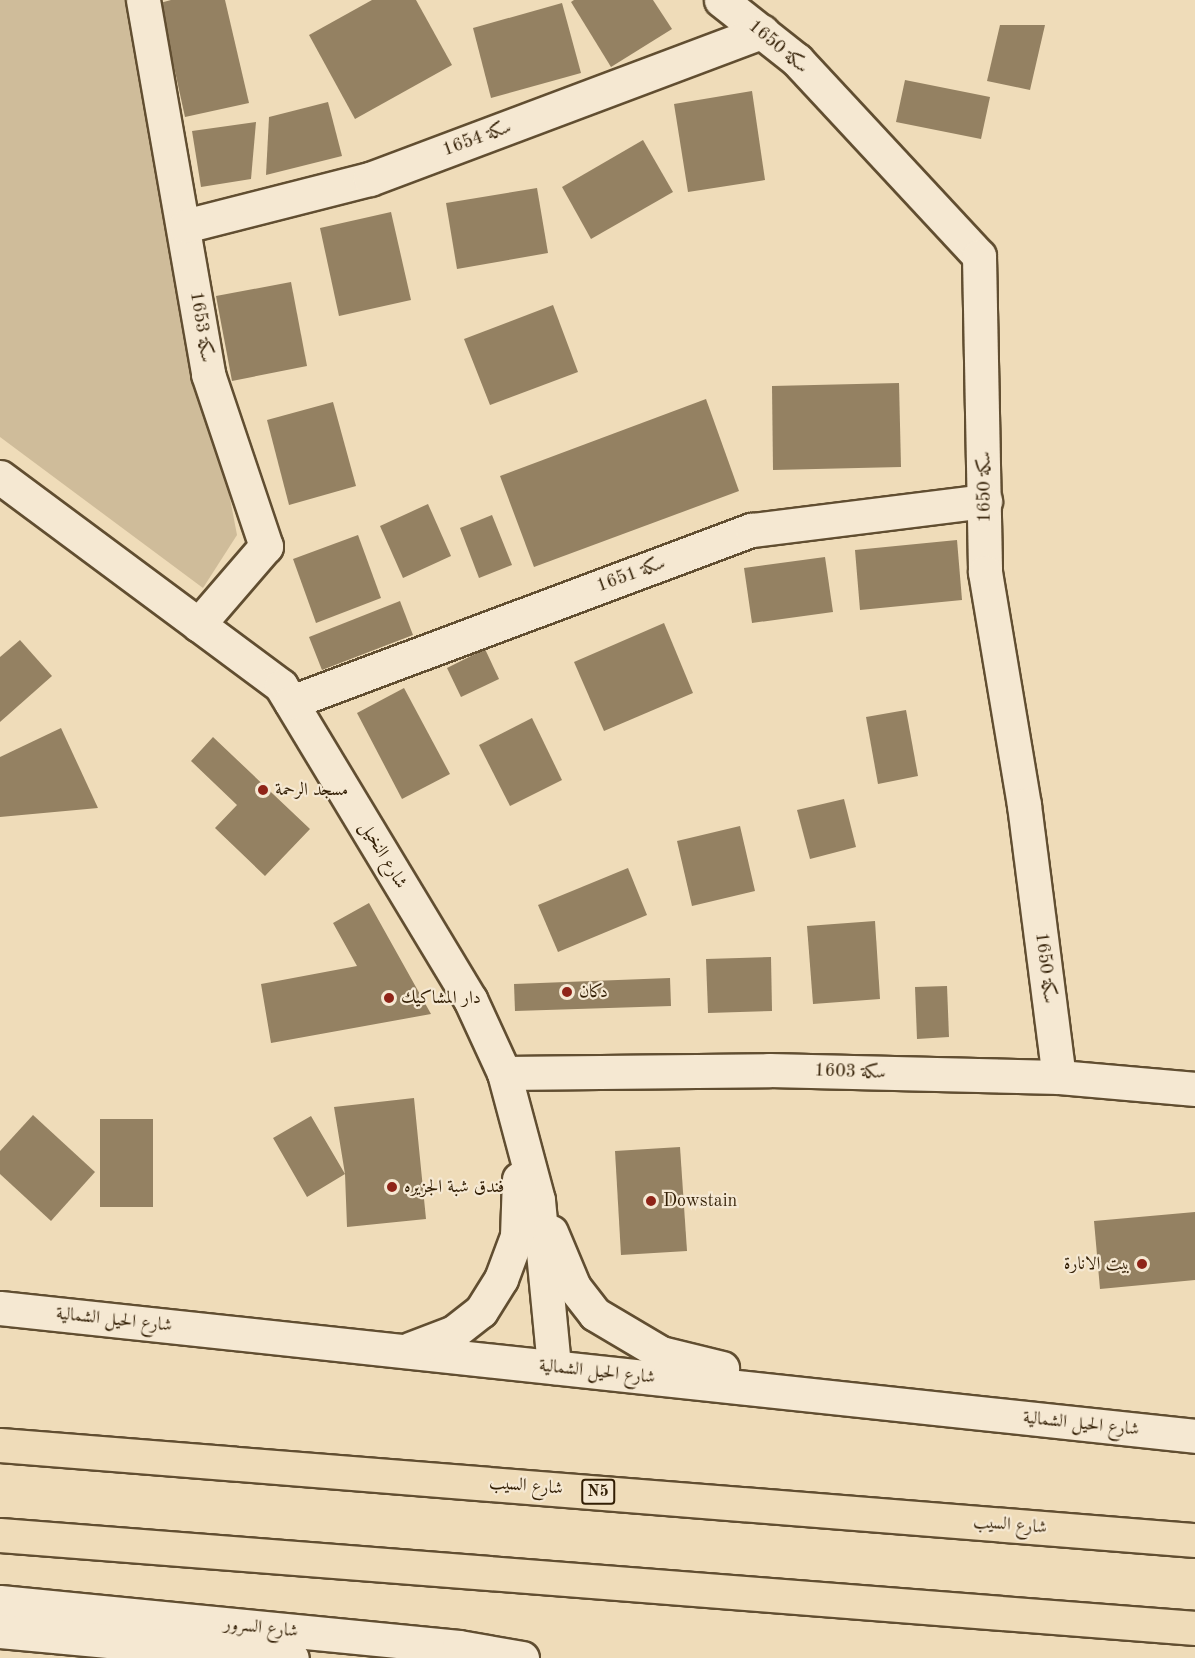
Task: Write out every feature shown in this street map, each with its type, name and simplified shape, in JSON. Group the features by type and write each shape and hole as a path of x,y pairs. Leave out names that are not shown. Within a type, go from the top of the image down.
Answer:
{"highway":[{"name":"شارع السيب","path":"0,1445 1195,1540"},
{"path":"0,1535 1195,1628"}],"street":[{"name":"سكة 1653","path":"143,0 185,226 208,374 266,546 198,625"},
{"name":"سكة 1650","path":"721,0 797,60 980,255 985,572 1024,805 1059,1077"},
{"name":"سكة 1654","path":"185,226 370,179 762,32"},
{"name":"شارع النخيل","path":"0,477 281,686 291,702 470,999 504,1073 538,1200 554,1367"},
{"name":"سكة 1651","path":"291,702 752,530 985,501"},
{"name":"سكة 1603","path":"504,1073 769,1070 1059,1077 1195,1089"},
{"path":"404,1351 454,1332 481,1311 501,1279 517,1236 521,1136"},
{"path":"538,1200 574,1287 595,1314 623,1334 661,1353 843,1398"},
{"name":"شارع الحيل الشمالية","path":"0,1308 1195,1436"},
{"name":"شارع السرور","path":"0,1602 522,1658"},
{"name":"شارع السرور","path":"0,1631 292,1658"},
{"path":"13,1658 46,1635"}],"shaded area":[{"path":"0,0 135,0 237,535 203,588 0,437"}],"building":[{"path":"171,0 225,0 249,103 185,117 160,3"},
{"path":"372,0 416,0 452,65 355,119 309,35"},
{"path":"574,0 653,0 672,29 611,67 571,2"},
{"path":"562,3 581,73 491,98 473,28"},
{"path":"1000,25 1045,25 1030,90 987,81"},
{"path":"905,80 990,97 981,139 896,122"},
{"path":"752,91 765,180 688,192 674,104"},
{"path":"328,102 342,156 266,175 269,117"},
{"path":"256,122 251,179 201,187 192,131"},
{"path":"643,140 673,192 591,239 562,187"},
{"path":"537,188 548,253 457,269 446,203"},
{"path":"391,212 411,300 339,316 320,228"},
{"path":"291,282 307,366 232,381 216,296"},
{"path":"553,305 578,372 490,405 464,339"},
{"path":"899,383 901,467 773,470 772,386"},
{"path":"706,399 739,491 534,567 500,476"},
{"path":"333,402 356,486 289,505 267,420"},
{"path":"428,504 451,556 403,578 380,526"},
{"path":"492,515 512,565 479,578 460,528"},
{"path":"358,535 381,598 316,623 293,559"},
{"path":"957,540 962,600 860,610 855,550"},
{"path":"825,557 833,612 752,623 744,568"},
{"path":"400,601 413,635 322,670 309,637"},
{"path":"664,623 693,693 604,731 574,662"},
{"path":"20,640 52,676 0,722 0,657"},
{"path":"485,649 499,679 461,697 447,668"},
{"path":"404,688 450,774 402,799 357,713"},
{"path":"906,710 918,776 878,784 866,717"},
{"path":"532,718 562,780 510,806 479,745"},
{"path":"61,728 98,808 0,817 0,757"},
{"path":"213,737 310,829 265,876 215,828 237,805 191,761"},
{"path":"844,799 856,847 810,859 797,810"},
{"path":"740,826 755,891 692,906 677,841"},
{"path":"628,868 647,915 558,952 538,905"},
{"path":"369,903 431,1014 271,1043 261,984 357,966 333,923"},
{"path":"875,921 880,999 813,1004 807,926"},
{"path":"771,957 772,1011 708,1013 706,959"},
{"path":"670,978 671,1006 515,1011 514,984"},
{"path":"947,986 949,1037 917,1039 915,987"},
{"path":"414,1098 426,1219 347,1227 345,1174 334,1107"},
{"path":"33,1115 95,1172 51,1221 0,1174 0,1151"},
{"path":"311,1116 345,1174 307,1197 273,1138"},
{"path":"100,1119 153,1119 153,1207 100,1207"},
{"name":"Dowstain","path":"680,1147 687,1251 621,1255 615,1151"},
{"path":"1195,1212 1195,1280 1100,1289 1094,1221"}],"place":[{"name":"مسجد الرحمة","path":"263,790"},
{"name":"دكان","path":"567,992"},
{"name":"دار المشاكيك","path":"389,998"},
{"name":"فندق شبة الجزيره","path":"392,1187"},
{"name":"Dowstain","path":"651,1201"},
{"name":"بيت الانارة","path":"1142,1264"}]}
